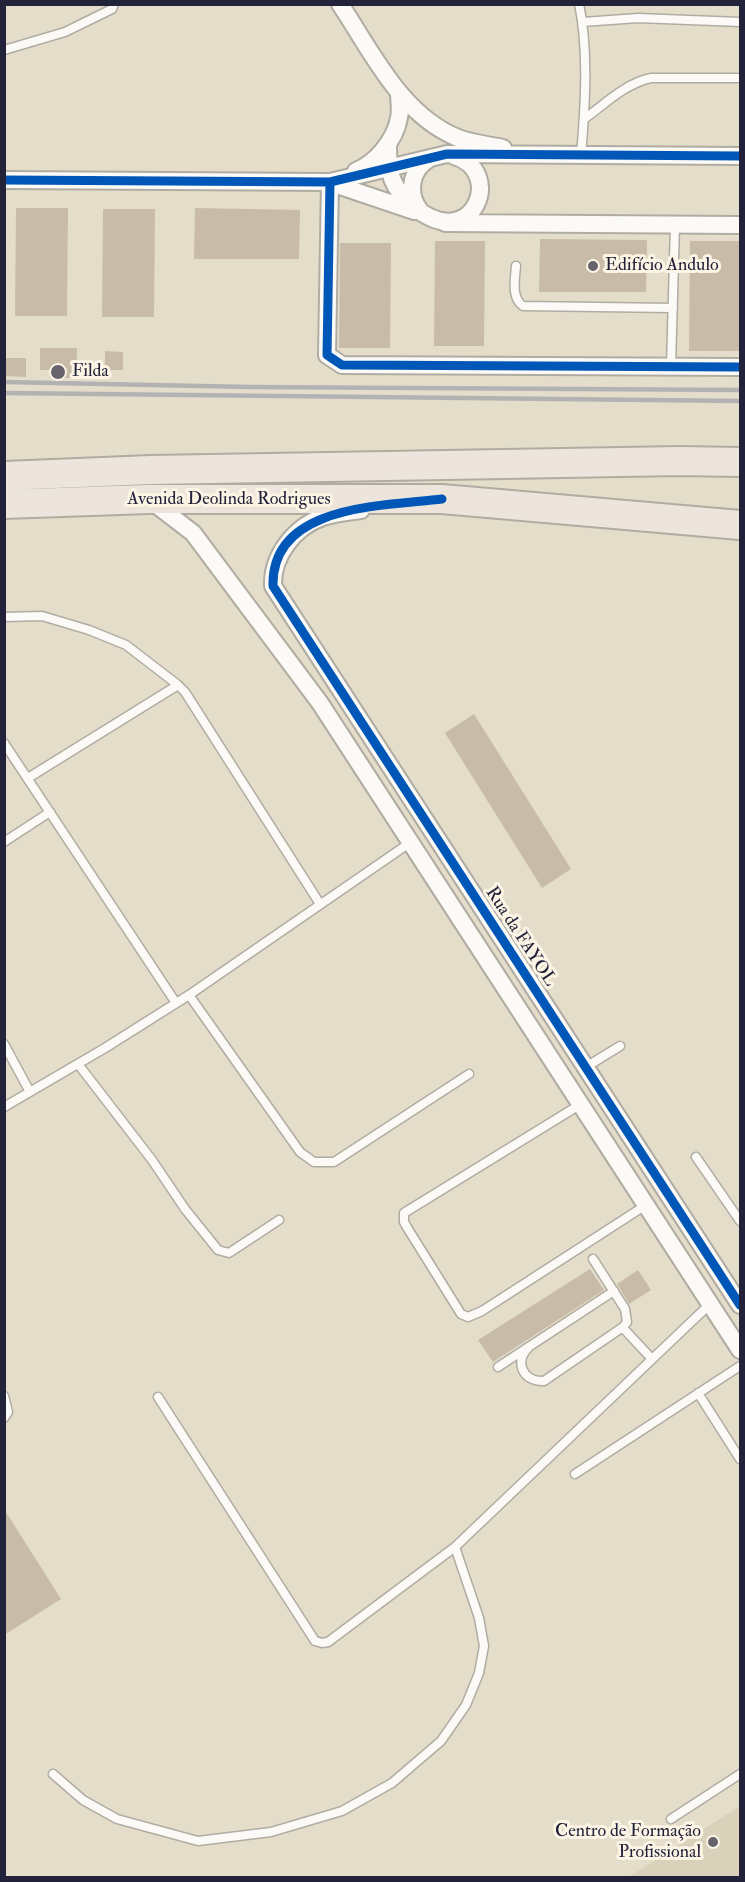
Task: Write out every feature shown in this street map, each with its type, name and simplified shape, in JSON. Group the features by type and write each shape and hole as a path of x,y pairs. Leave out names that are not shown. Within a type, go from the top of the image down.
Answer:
{"highway":[{"name":"Avenida Deolinda Rodrigues","path":"4,476 151,470 680,461 741,462"},
{"name":"Avenida Deolinda Rodrigues","path":"4,504 149,499 442,499 741,525"}],"street":[{"path":"340,4 399,93 425,120 458,138 537,155"},
{"path":"330,182 369,166 388,145 399,118 399,93"},
{"path":"388,145 388,169 395,186 408,202 423,214 445,223 741,225"},
{"path":"4,180 330,182 441,155 741,156"},
{"path":"423,214 412,194 412,182 416,171 424,162 441,155 457,156 467,161 474,169 479,178 480,189 478,200 466,217 445,223"},
{"path":"330,182 423,214"},
{"path":"330,182 327,355 342,365 741,367"},
{"path":"149,499 193,533 320,703 741,1350"},
{"name":"Rua da FAYOL","path":"442,499 322,518 307,525 291,539 279,555 273,575 273,586 741,1305"}],"lane":[{"path":"4,51 65,32 112,9 114,4"},
{"path":"579,4 583,22 584,118 581,155"},
{"path":"583,22 638,18 741,21"},
{"path":"584,118 623,90 642,80 651,78 741,78"},
{"path":"671,367 675,225"},
{"path":"516,266 515,296 518,303 523,306 673,308"},
{"path":"4,617 42,616 89,630 126,645 178,685 185,692 320,904"},
{"path":"28,778 178,685"},
{"path":"4,743 176,1003"},
{"path":"4,842 50,812"},
{"path":"4,1107 189,995 411,841"},
{"path":"189,995 300,1152 314,1162 334,1162 469,1074"},
{"path":"4,1044 30,1092"},
{"path":"586,1067 620,1046"},
{"path":"78,1064 218,1250 229,1253 279,1220"},
{"path":"582,1104 404,1213 404,1222 408,1230 461,1314 468,1317 482,1311 646,1205"},
{"path":"696,1157 741,1221"},
{"path":"529,1347 521,1362 524,1373 532,1380 544,1381 622,1328 627,1322 627,1316 614,1291 593,1259"},
{"path":"498,1367 614,1291"},
{"path":"158,1397 315,1641 328,1642 455,1547 710,1303"},
{"path":"622,1328 652,1359"},
{"path":"575,1474 741,1366"},
{"path":"698,1394 741,1459"},
{"path":"4,1396 8,1412 4,1418"},
{"path":"53,1774 82,1800 117,1819 198,1841 272,1832 342,1811 392,1782 441,1741 466,1705 479,1673 484,1646 479,1618 455,1547"},
{"path":"671,1819 741,1774"}],"shaded area":[{"name":"Centro de Formação Profissional","path":"740,1806 740,1877 629,1877"}],"building":[{"path":"16,208 68,208 67,316 15,316"},
{"path":"195,208 300,210 299,259 194,259"},
{"path":"103,209 155,209 154,317 102,317"},
{"name":"Edifício Andulo","path":"540,239 647,240 646,292 539,292"},
{"path":"435,241 485,241 484,346 434,346"},
{"path":"690,241 741,241 741,351 689,351"},
{"path":"340,243 391,243 390,348 339,348"},
{"path":"40,348 77,348 76,378 58,378 58,370 40,370"},
{"path":"105,351 123,352 123,370 105,370"},
{"path":"4,358 26,358 26,377 4,376"},
{"path":"474,714 571,869 542,888 445,733"},
{"path":"590,1269 604,1290 493,1362 478,1340"},
{"path":"638,1270 651,1290 629,1304 617,1284"},
{"path":"4,1509 61,1599 4,1635"}],"railway":[{"path":"4,382 250,387 740,390"},
{"path":"4,393 740,401"}],"cycle path":[{"path":"4,180 330,182 447,154 740,156"},
{"path":"330,182 327,355 342,365 740,367"},
{"path":"442,499 363,508 335,514 310,524 290,539 277,559 273,586 740,1305"}],"place":[{"name":"Edifício Andulo","path":"593,266"},
{"name":"Filda","path":"58,372"},
{"name":"Centro de Formação Profissional","path":"713,1842"}]}
